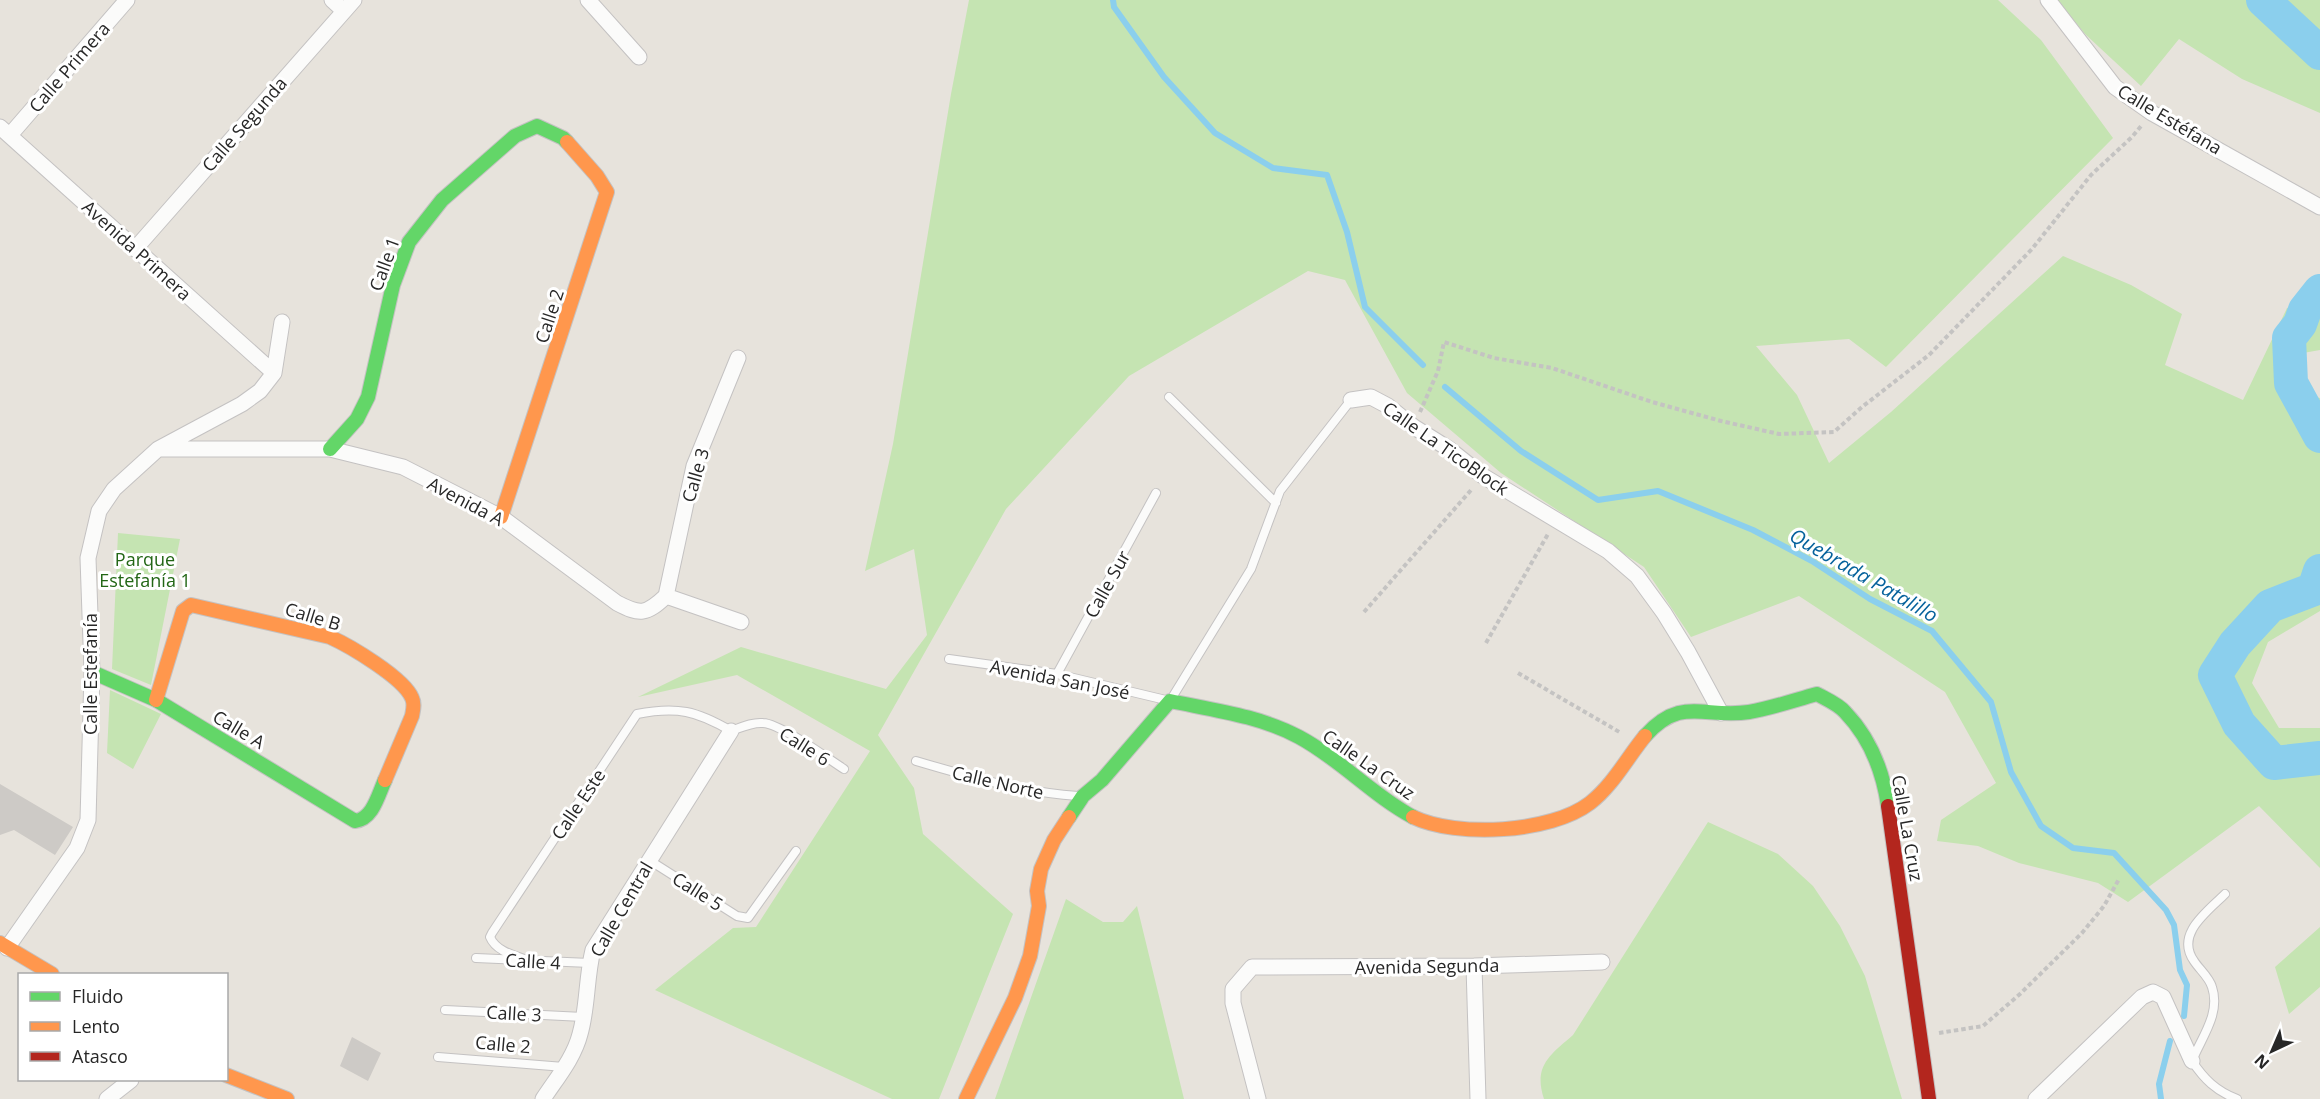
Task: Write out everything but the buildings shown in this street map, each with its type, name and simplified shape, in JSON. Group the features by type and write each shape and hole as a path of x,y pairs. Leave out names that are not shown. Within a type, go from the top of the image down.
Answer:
{"street":[{"name":"Calle Primera","path":"5,131 128,0"},
{"path":"332,0 349,6"},
{"path":"588,0 639,57"},
{"name":"Calle Estéfana","path":"2048,0 2115,87 2152,112 2320,207"},
{"name":"Calle Segunda","path":"135,249 349,6"},
{"name":"Calle 1","path":"330,449 357,419 368,397 393,285 409,242 442,200 515,136 537,126 563,138"},
{"name":"Avenida Primera","path":"5,131 274,373"},
{"name":"Calle 2","path":"501,517 607,192 597,176 563,138"},
{"path":"274,373 282,322"},
{"name":"Calle 3","path":"666,596 694,466 738,358"},
{"name":"Calle Estefanía","path":"3,945 76,848 88,820 92,672 88,558 92,533 99,511 114,489 158,449 242,404 260,391 274,373"},
{"name":"Calle La TicoBlock","path":"1351,400 1371,397 1388,406 1483,476 1608,551 1637,576 1664,613 1721,713"},
{"name":"Avenida A","path":"158,449 330,449 403,467 501,517 616,603 635,612 653,608 666,596"},
{"path":"666,596 741,622"},
{"name":"Calle B","path":"156,700 183,611 191,605 296,628 330,637 347,645 402,683 412,697 414,707 370,813 363,820"},
{"name":"Calle A","path":"92,672 156,700 355,821 363,820"},
{"name":"Calle La Cruz","path":"1170,701 1265,722 1300,737 1334,759 1399,810 1432,825 1464,830 1515,827 1551,820 1586,806 1610,784 1639,743 1661,720 1673,713 1689,710 1721,713 1747,712 1817,694 1844,710 1870,745 1886,786 1929,1099"},
{"path":"966,1099 1015,998 1030,957 1039,906 1037,891 1041,869 1054,840 1083,796 1102,780 1170,701"},
{"name":"Calle Central","path":"543,1099 572,1054 580,1034 593,950 731,731"},
{"path":"3,945 49,973"},
{"name":"Avenida Segunda","path":"1258,1099 1233,1003 1233,989 1252,967 1474,966 1602,962"},
{"path":"1474,966 1478,1099"},
{"path":"2036,1099 2142,997 2153,992 2163,997 2192,1060"},
{"path":"228,1076 287,1099"},
{"path":"107,1099 130,1081"}],"lane":[{"path":"1169,397 1276,503"},
{"name":"Calle La TicoBlock","path":"1170,701 1251,569 1280,491 1351,400"},
{"name":"Calle Sur","path":"1057,674 1156,493"},
{"name":"Avenida San José","path":"949,659 1057,674 1170,701"},
{"name":"Calle Este","path":"530,961 500,949 490,937 638,714 663,709 688,712 710,718 731,731"},
{"name":"Calle 6","path":"731,731 753,723 766,723 780,729 844,770"},
{"name":"Calle Norte","path":"916,761 991,784 1044,794 1083,796"},
{"name":"Calle 5","path":"649,860 737,916 748,918 796,851"},
{"path":"2225,894 2195,924 2187,939 2188,951 2212,987 2214,999 2207,1032 2192,1060 2204,1078 2221,1092 2237,1099"},
{"name":"Calle 4","path":"476,958 590,963"},
{"name":"Calle 3","path":"445,1010 583,1017"},
{"name":"Calle 2","path":"438,1056 564,1067"}],"path":[{"path":"1414,427 1438,371 1444,342 1494,358 1552,368 1652,402 1779,434 1834,432 1929,355 2032,249 2091,175 2132,137 2152,112"},
{"path":"1364,612 1483,476"},
{"path":"1486,643 1556,521"},
{"path":"1518,673 1639,743"},
{"path":"1920,1035 1983,1026 2020,994 2082,933 2104,906 2119,879"}],"green space":[{"path":"969,0 1998,0 2041,40 2113,138 1886,367 1849,339 1756,346 1797,395 1829,463 1891,412 2063,256 2131,285 2182,314 2165,365 2243,400 2287,308 2320,300 2320,350 2303,353 2309,396 2320,398 2320,611 2268,642 2252,683 2279,728 2320,728 2320,868 2259,806 2128,902 2098,883 2019,863 1978,846 1937,841 1941,820 1996,783 1945,692 1799,596 1691,637 1644,567 1501,473 1407,393 1345,280 1308,271 1129,376 1006,509 878,735 914,788 923,834 1013,914 939,1099 892,1099 655,990 733,928 756,927 870,751 737,675 638,697 741,647 886,689 927,635 914,549 865,571 893,444 951,94"},
{"path":"2057,0 2320,0 2320,113 2242,79 2179,39 2141,86 2085,34"},
{"name":"Parque Estefanía 1","path":"118,533 180,539 151,685 112,669"},
{"path":"110,690 161,714 133,769 107,753"},
{"path":"1708,822 1778,854 1813,886 1840,926 1865,976 1902,1099 1544,1099 1541,1078 1546,1062 1573,1035"},
{"path":"1066,899 1103,922 1123,922 1137,906 1184,1099 995,1099"},
{"path":"2320,927 2320,987 2289,1014 2275,967"}],"waterway":[{"name":"Quebrada Patalillo","path":"1113,0 1114,7 1164,77 1215,133 1273,168 1327,175 1347,232 1365,307 1423,365"},
{"path":"2263,0 2320,53"},
{"path":"2320,291 2305,310 2300,324 2289,338 2291,383 2320,436"},
{"name":"Quebrada Patalillo","path":"1445,387 1521,451 1598,500 1658,491 1753,530 1812,561 1870,599 1932,631 1991,702 2011,772 2041,826 2073,848 2114,853 2166,910 2174,925 2180,970 2187,985 2184,1016"},
{"path":"2320,571 2314,589 2270,606 2235,644 2215,675 2239,724 2274,763 2320,758"},
{"name":"Quebrada Patalillo","path":"2161,1099 2159,1084 2170,1041"}],"traffic: fast":[{"path":"330,449 357,419 368,397 393,285 409,242 442,200 515,136 537,126 567,142"},
{"path":"92,672 156,700 355,821 371,811 385,780"},
{"path":"1645,736 1658,723 1682,712 1749,712 1817,694 1842,709 1862,733 1879,768 1888,806"},
{"path":"1069,817 1083,796 1102,780 1170,701 1236,714 1299,737 1413,817"}],"traffic: slow":[{"path":"501,517 607,192 597,176 567,142"},
{"path":"156,700 183,611 191,605 330,637 388,672 399,681 413,700 412,716 385,780"},
{"path":"1413,817 1432,824 1478,830 1528,826 1552,821 1573,813 1598,796 1613,780 1645,736"},
{"path":"966,1099 1015,998 1030,956 1039,906 1037,891 1041,869 1054,840 1069,817"},
{"path":"0,943 50,973"},
{"path":"228,1076 287,1099"}],"traffic: jam":[{"path":"1888,806 1929,1099"}]}
